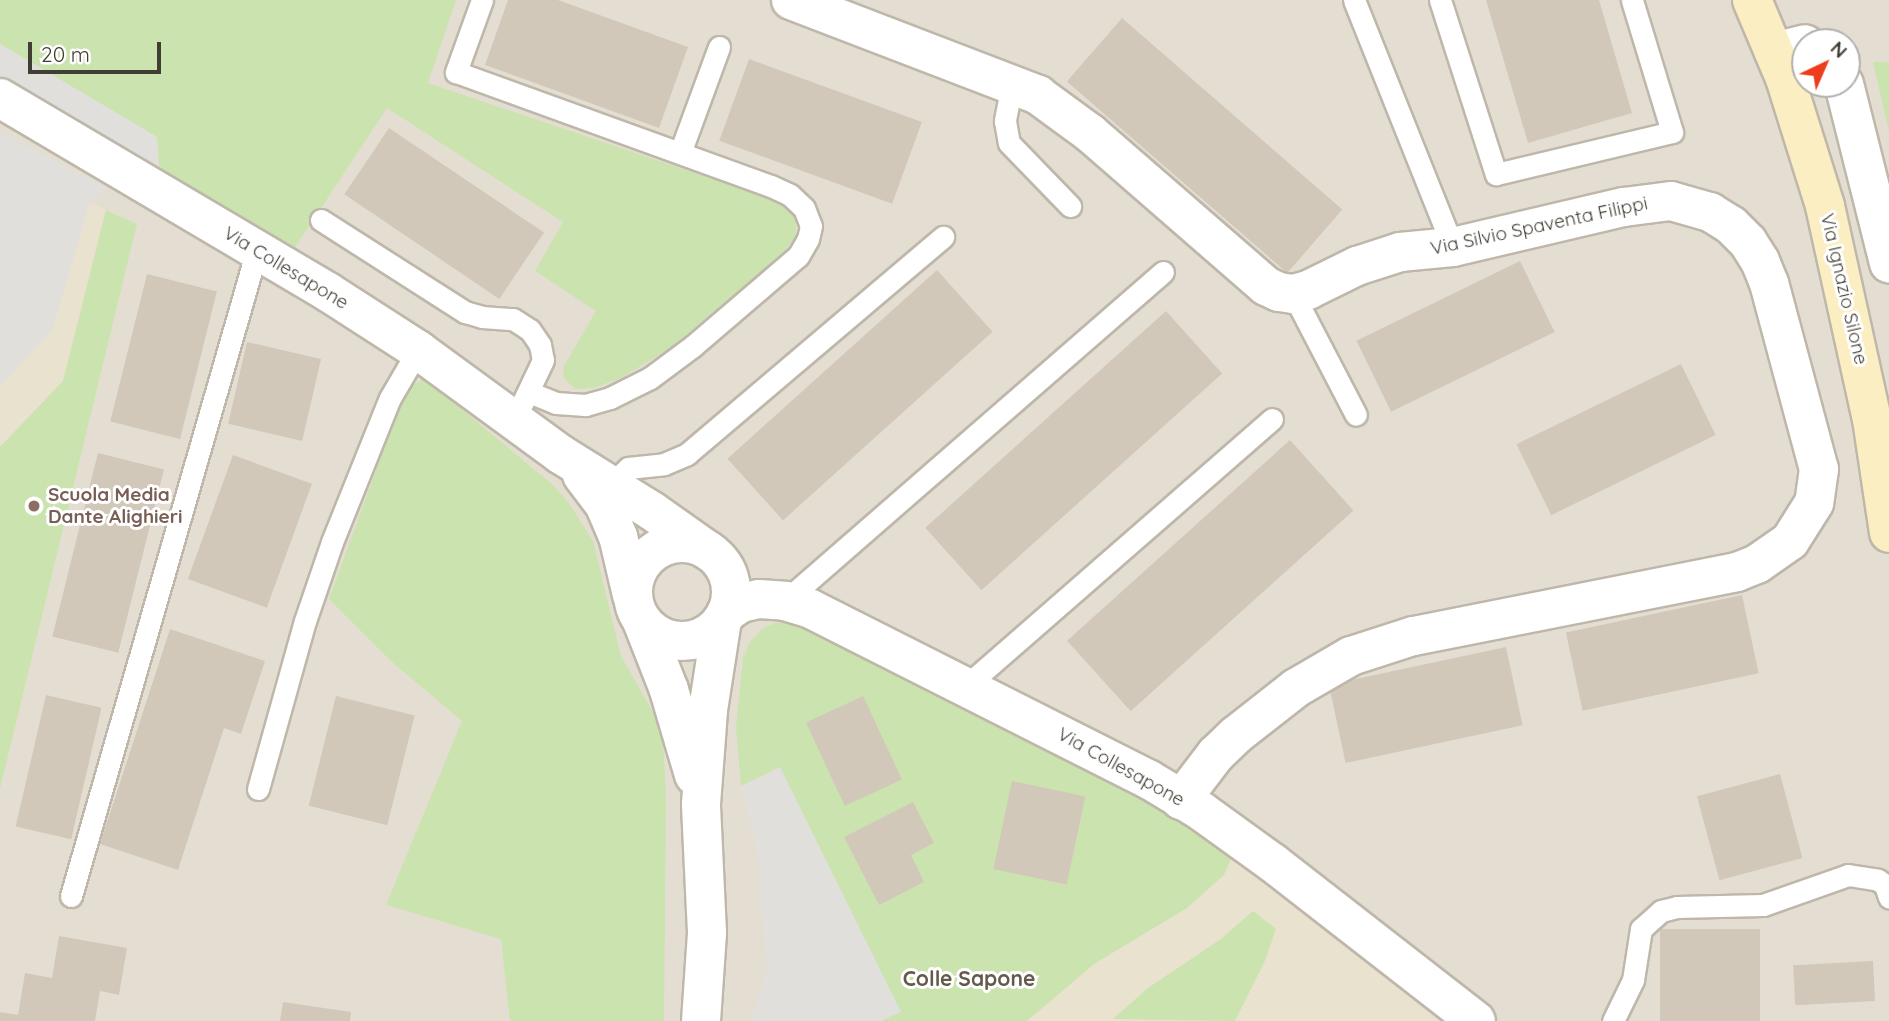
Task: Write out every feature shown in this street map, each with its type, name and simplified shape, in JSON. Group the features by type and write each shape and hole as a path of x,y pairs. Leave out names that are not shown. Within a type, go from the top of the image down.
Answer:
{"street":[{"path":"791,0 1012,84 1063,110 1266,286 1293,294"},
{"name":"Via Ignazio Silone","path":"1752,0 1790,48 1870,406 1889,533"},
{"name":"Via Collesapone","path":"0,98 418,349 521,405 560,454 605,491 710,552"},
{"path":"1848,98 1889,263"},
{"name":"Via Silvio Spaventa Filippi","path":"1181,800 1216,754 1236,735 1296,688 1351,656 1413,636 1737,572 1773,555 1795,536 1809,516 1818,488 1816,452 1769,283 1748,242 1731,225 1692,205 1671,201 1648,203 1453,247 1400,252 1376,259 1293,294"},
{"path":"605,491 637,610 669,690 701,804"},
{"path":"701,1021 707,933 701,804 708,710 730,596 729,579 722,564 710,552 695,544 679,543 656,550 643,560 635,574 637,610 662,637 686,641 703,637 724,617"},
{"name":"Via Collesapone","path":"724,617 751,600 785,601 811,609 1095,750 1181,800 1273,863 1476,1021"}],"lane":[{"path":"482,0 456,72 771,186 794,198 804,208 811,222 803,250 693,346 639,385 610,398 577,406 550,402 521,405"},
{"path":"1354,0 1453,247"},
{"path":"1440,0 1496,174 1672,132 1632,0"},
{"path":"680,153 719,47"},
{"path":"1012,84 1005,121 1009,143 1070,206"},
{"path":"321,220 465,312 482,317 513,319 530,330 538,340 543,360 521,405"},
{"path":"605,491 628,468 664,464 687,454 943,237"},
{"path":"71,896 257,250"},
{"path":"785,601 1163,272"},
{"path":"1293,294 1356,415"},
{"path":"258,789 305,621 332,542 390,398 418,349"},
{"path":"966,686 1272,419"},
{"path":"1613,1021 1633,980 1641,929 1661,911 1677,907 1763,905 1848,875 1878,880 1885,886 1889,897"}],"shaded area":[{"path":"0,0 1889,0 1889,1021 0,1021"},
{"path":"0,44 157,137 159,169 0,75"},
{"path":"0,133 108,188 90,202 52,331 0,386"},
{"name":"Scuola Media Dante Alighieri","path":"0,162 137,224 0,789"},
{"path":"780,767 901,1012 881,1021 751,1021 767,969 757,849 741,786"},
{"path":"1233,854 1307,906 1444,1021 881,1021"}],"green space":[{"path":"0,0 456,0 428,83 775,200 796,217 796,236 783,253 670,348 621,378 593,388 575,389 563,377 564,366 596,311 535,271 563,222 387,108 294,249 159,169 157,137 0,44"},
{"path":"1873,62 1889,62 1889,132"},
{"path":"106,210 137,224 0,789 0,447 63,381"},
{"path":"424,378 553,485 569,503 593,541 621,656 654,714 663,741 666,795 664,1021 510,1021 501,939 386,905 462,721 392,662 329,599 405,391"},
{"path":"790,622 1121,782 1233,854 1224,875 1187,908 1094,964 1027,1021 881,1021 901,1011 741,786 736,727 743,658 750,642 762,629 775,623"},
{"path":"1253,911 1276,929 1264,963 1235,1021 1113,1019 1148,988 1221,939"}],"building":[{"path":"508,0 558,0 688,47 659,128 485,65"},
{"path":"1486,0 1599,0 1632,113 1528,143"},
{"path":"1122,18 1342,210 1287,273 1067,81"},
{"path":"749,59 922,122 892,204 719,141"},
{"path":"389,128 544,233 499,299 344,194"},
{"path":"1520,261 1555,332 1391,412 1356,341"},
{"path":"937,270 993,332 783,520 727,459"},
{"path":"147,274 217,291 180,439 110,421"},
{"path":"1166,311 1222,373 981,590 925,528"},
{"path":"247,342 321,359 302,441 228,424"},
{"path":"1681,364 1716,435 1551,515 1517,444"},
{"path":"1290,440 1354,511 1131,711 1067,641"},
{"path":"98,453 164,469 118,653 52,636"},
{"path":"233,455 312,484 267,608 188,579"},
{"path":"1742,595 1759,673 1583,711 1566,632"},
{"path":"170,629 265,661 241,734 224,728 178,870 100,844"},
{"path":"1506,647 1523,725 1346,763 1329,685"},
{"path":"46,695 102,708 71,839 16,827"},
{"path":"336,696 415,716 387,825 309,806"},
{"path":"863,696 902,779 845,806 806,723"},
{"path":"1780,774 1803,858 1719,880 1697,796"},
{"path":"1012,781 1085,797 1067,885 993,869"},
{"path":"913,802 934,843 911,855 924,882 879,905 844,837"},
{"path":"1660,929 1760,929 1760,1021 1660,1021"},
{"path":"59,936 127,948 119,995 100,991 95,1021 0,1021 0,1012 18,1015 25,973 52,978"},
{"path":"1873,961 1875,1001 1795,1005 1793,965"},
{"path":"283,1002 351,1012 350,1021 280,1021"}],"place":[{"name":"Scuola Media Dante Alighieri","path":"34,506"}],"district":[{"name":"Colle Sapone","path":"969,978"}]}
